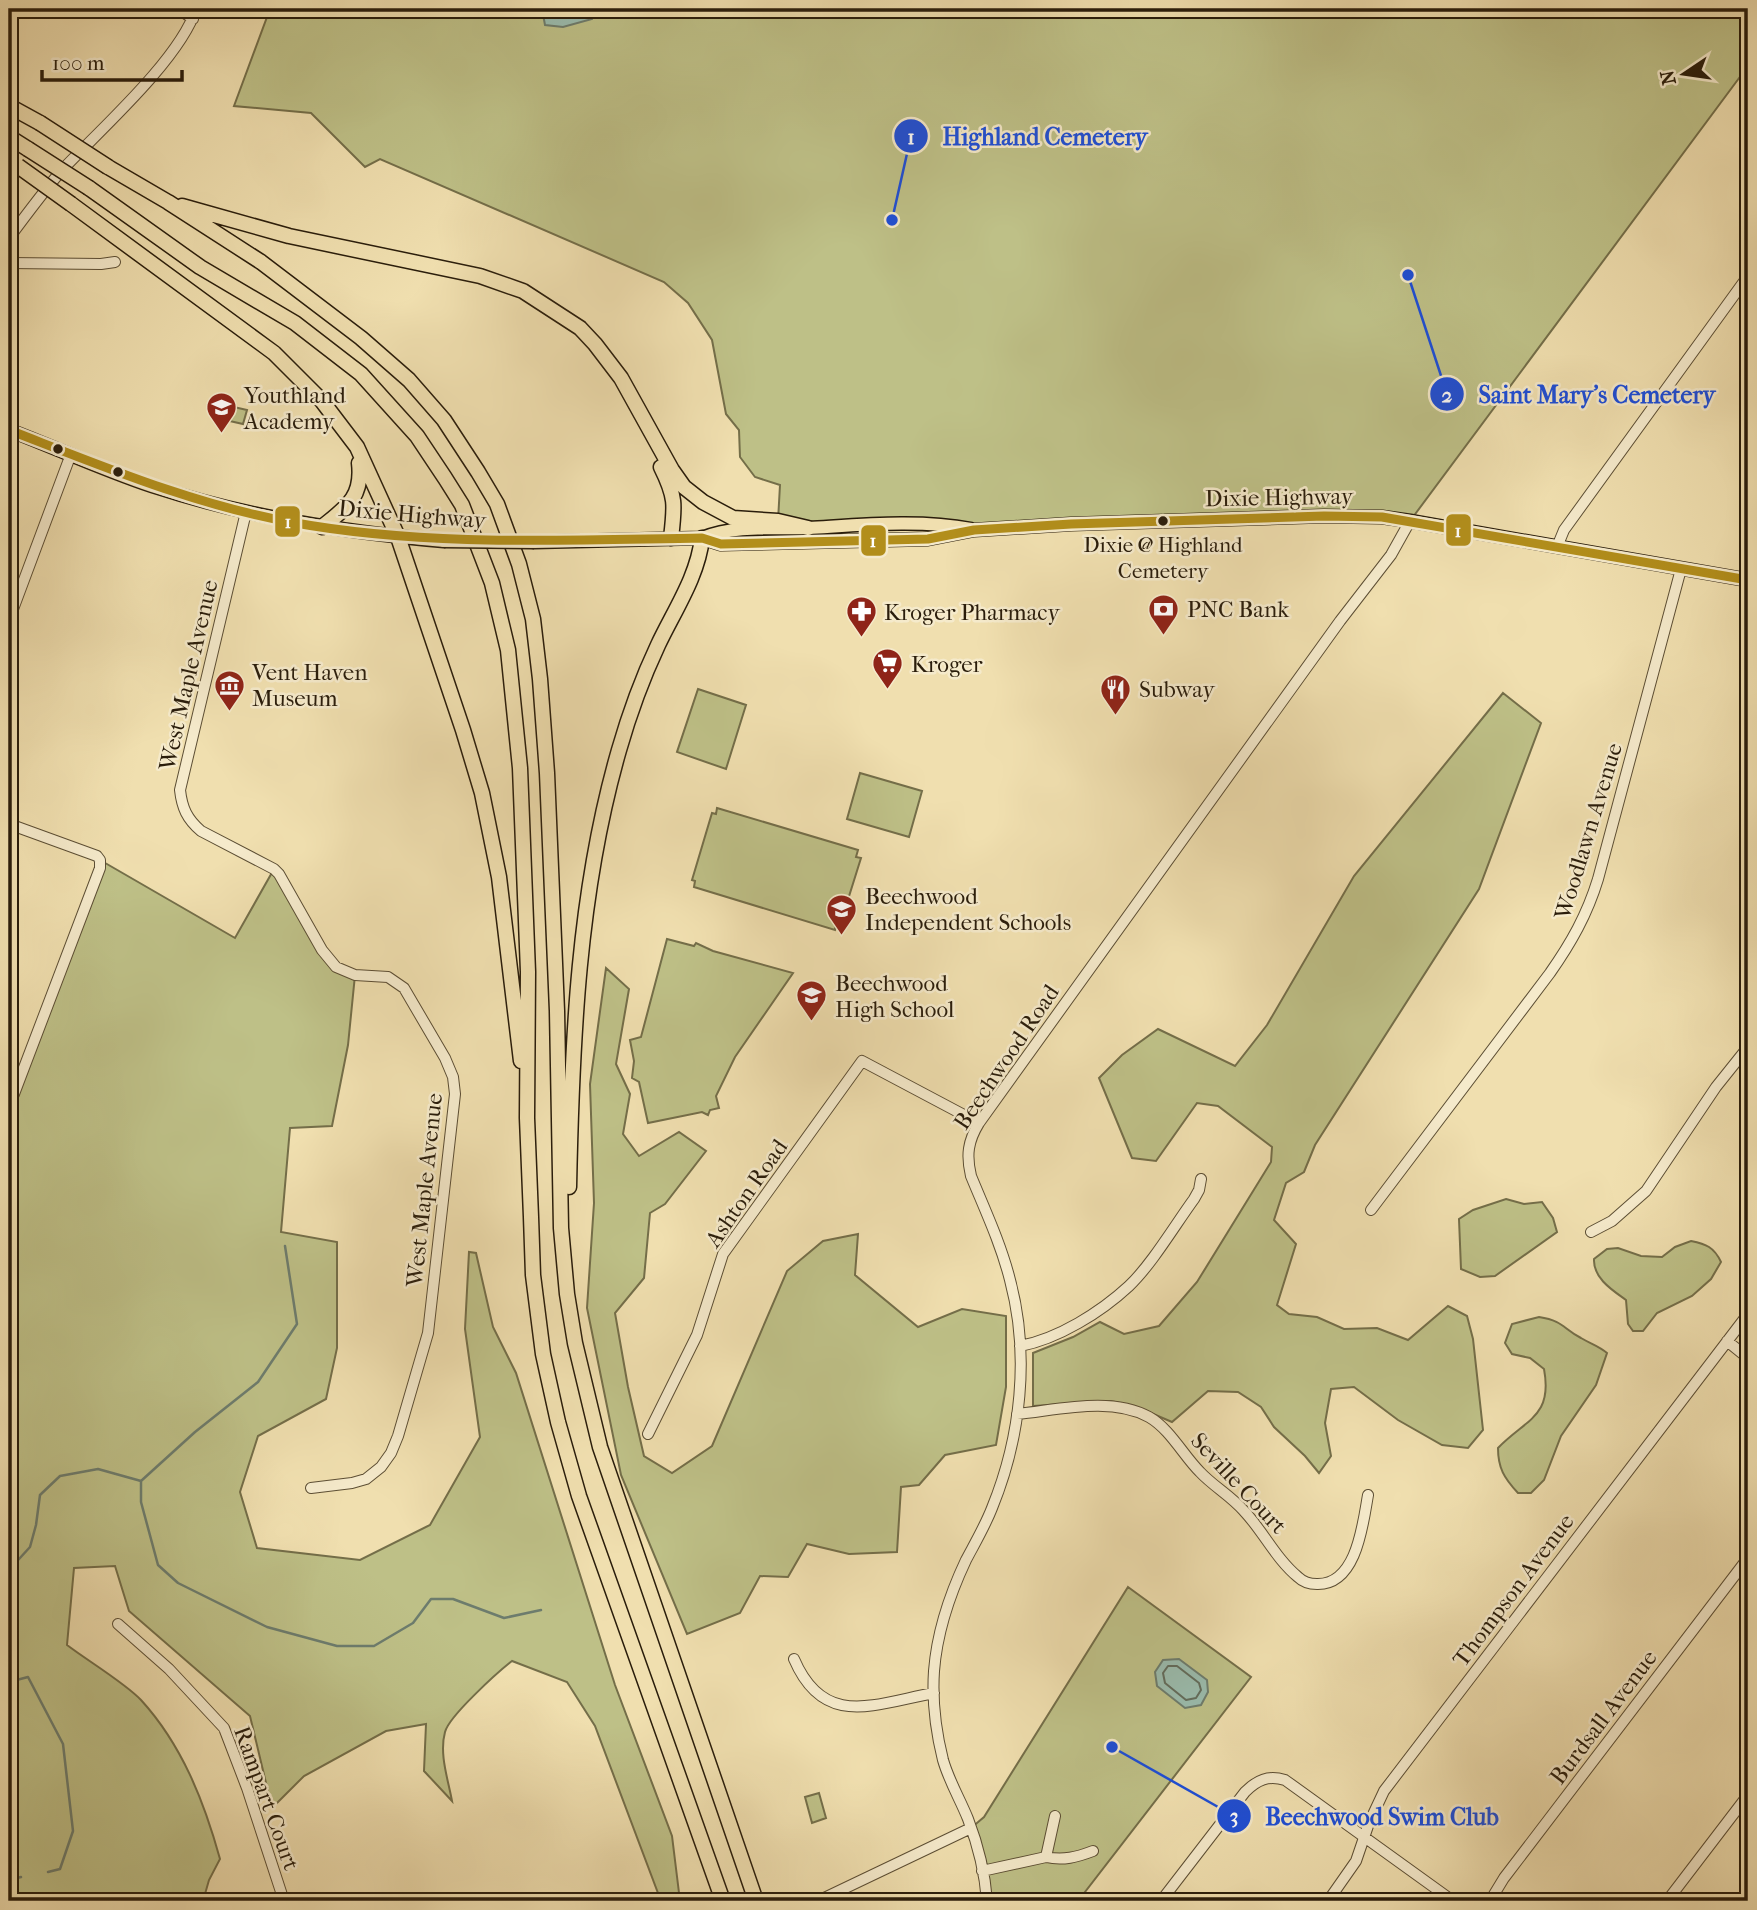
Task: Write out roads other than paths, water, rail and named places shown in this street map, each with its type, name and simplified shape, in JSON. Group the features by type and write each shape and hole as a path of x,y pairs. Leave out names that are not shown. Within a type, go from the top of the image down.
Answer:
{"highway":[{"path":"9,106 261,262 361,338 409,380 444,420 497,504 519,564 533,619 540,679 547,773 557,1011 561,1228 567,1294 582,1378 600,1447 756,1901"},
{"path":"9,137 89,188 200,267 295,323 361,374 416,436 462,505 492,583 508,650 515,710 520,768 527,959 527,1118 533,1275 543,1354 558,1422 579,1496 723,1901"},
{"path":"13,163 274,353 322,401 357,447 398,537 463,730 493,839 527,1118"},
{"path":"168,202 289,236 481,276 523,291 580,328 621,378 646,426 684,487 703,502 733,517 778,521 808,528"},
{"path":"646,426 672,489 674,513 671,538"},
{"path":"322,527 345,509 357,493 361,479 357,447"},
{"path":"567,1294 570,1145 578,987 596,840 619,748 657,647 700,556 702,538"}],"main road":[{"name":"Dixie Highway","path":"9,430 152,486 246,512 322,527 444,541 702,538 722,544 928,539 974,530 1070,524 1324,516 1382,517 1748,580"},
{"name":"Dixie Highway","path":"702,538 720,530 948,525 974,530"}],"street":[{"path":"9,238 61,172 156,70 195,14 179,9"},
{"path":"9,263 115,262"},
{"path":"1557,547 1564,530 1748,276"},
{"path":"9,620 71,454"},
{"name":"West Maple Avenue","path":"246,512 180,790 184,810 192,824 201,831 279,874 323,950 336,967 355,975 388,978 404,988 445,1058 453,1077 455,1094 428,1333 398,1436 382,1467 366,1479 311,1488"},
{"name":"Beechwood Road","path":"987,1901 971,1828 944,1762 935,1717 934,1693 940,1630 948,1601 995,1500 1010,1455 1017,1414 1020,1346 1010,1280 967,1160 968,1144 979,1123 1339,623 1391,555 1410,521"},
{"name":"Woodlawn Avenue","path":"1371,1210 1550,974 1584,919 1598,879 1681,569"},
{"path":"9,824 97,856 100,860 100,868 14,1094 9,1100"},
{"path":"1591,1232 1612,1221 1646,1191 1716,1087 1748,1048"},
{"name":"Ashton Road","path":"648,1434 697,1335 723,1254 862,1061 979,1123"},
{"path":"1020,1346 1050,1339 1129,1286 1194,1199 1201,1179"},
{"name":"Thompson Avenue","path":"1328,1901 1356,1861 1384,1791 1748,1314"},
{"path":"1727,1341 1748,1358"},
{"name":"Seville Court","path":"1017,1414 1105,1407 1120,1408 1149,1418 1164,1429 1202,1474 1244,1511 1297,1577 1310,1583 1330,1582 1347,1567 1361,1537 1368,1494"},
{"name":"Burdsall Avenue","path":"1490,1901 1504,1878 1748,1558"},
{"name":"Rampart Court","path":"118,1624 169,1669 224,1728 284,1901"},
{"path":"794,1658 809,1686 824,1699 846,1707 934,1693"},
{"path":"1161,1901 1245,1792 1254,1783 1270,1778 1285,1780 1453,1901"},
{"path":"1667,1901 1748,1796"},
{"path":"1046,1857 1055,1816"},
{"path":"818,1901 971,1828"},
{"path":"982,1871 1046,1857 1076,1858 1093,1851"}],"water":[{"path":"542,9 594,9 592,19 563,27 545,25"},
{"path":"1179,1659 1207,1680 1208,1692 1201,1705 1185,1708 1157,1686 1155,1672 1163,1660"}],"waterway":[{"path":"141,1481 195,1432 258,1382 297,1324 285,1246"},
{"path":"9,1570 30,1547 40,1495 60,1476 98,1469 141,1481"},
{"path":"141,1481 141,1502 158,1565 178,1583 267,1627 337,1646 374,1646 413,1623 431,1599 453,1599 504,1618 541,1610"},
{"path":"9,1682 28,1677 63,1744 73,1831 60,1869 48,1872"},
{"path":"9,1880 21,1877"}],"place":[{"name":"Highland Cemetery","path":"892,220"},
{"name":"Saint Mary’s Cemetery","path":"1408,275"},
{"name":"Youthland Academy","path":"221,435"},
{"name":"Dixie @ Highland Cemetery","path":"1163,521"},
{"name":"PNC Bank","path":"1164,636"},
{"name":"Kroger Pharmacy","path":"861,639"},
{"name":"Kroger","path":"888,691"},
{"name":"Vent Haven Museum","path":"229,712"},
{"name":"Subway","path":"1116,716"},
{"name":"Beechwood Independent Schools","path":"842,936"},
{"name":"Beechwood High School","path":"812,1023"},
{"name":"Beechwood Swim Club","path":"1112,1747"}]}
